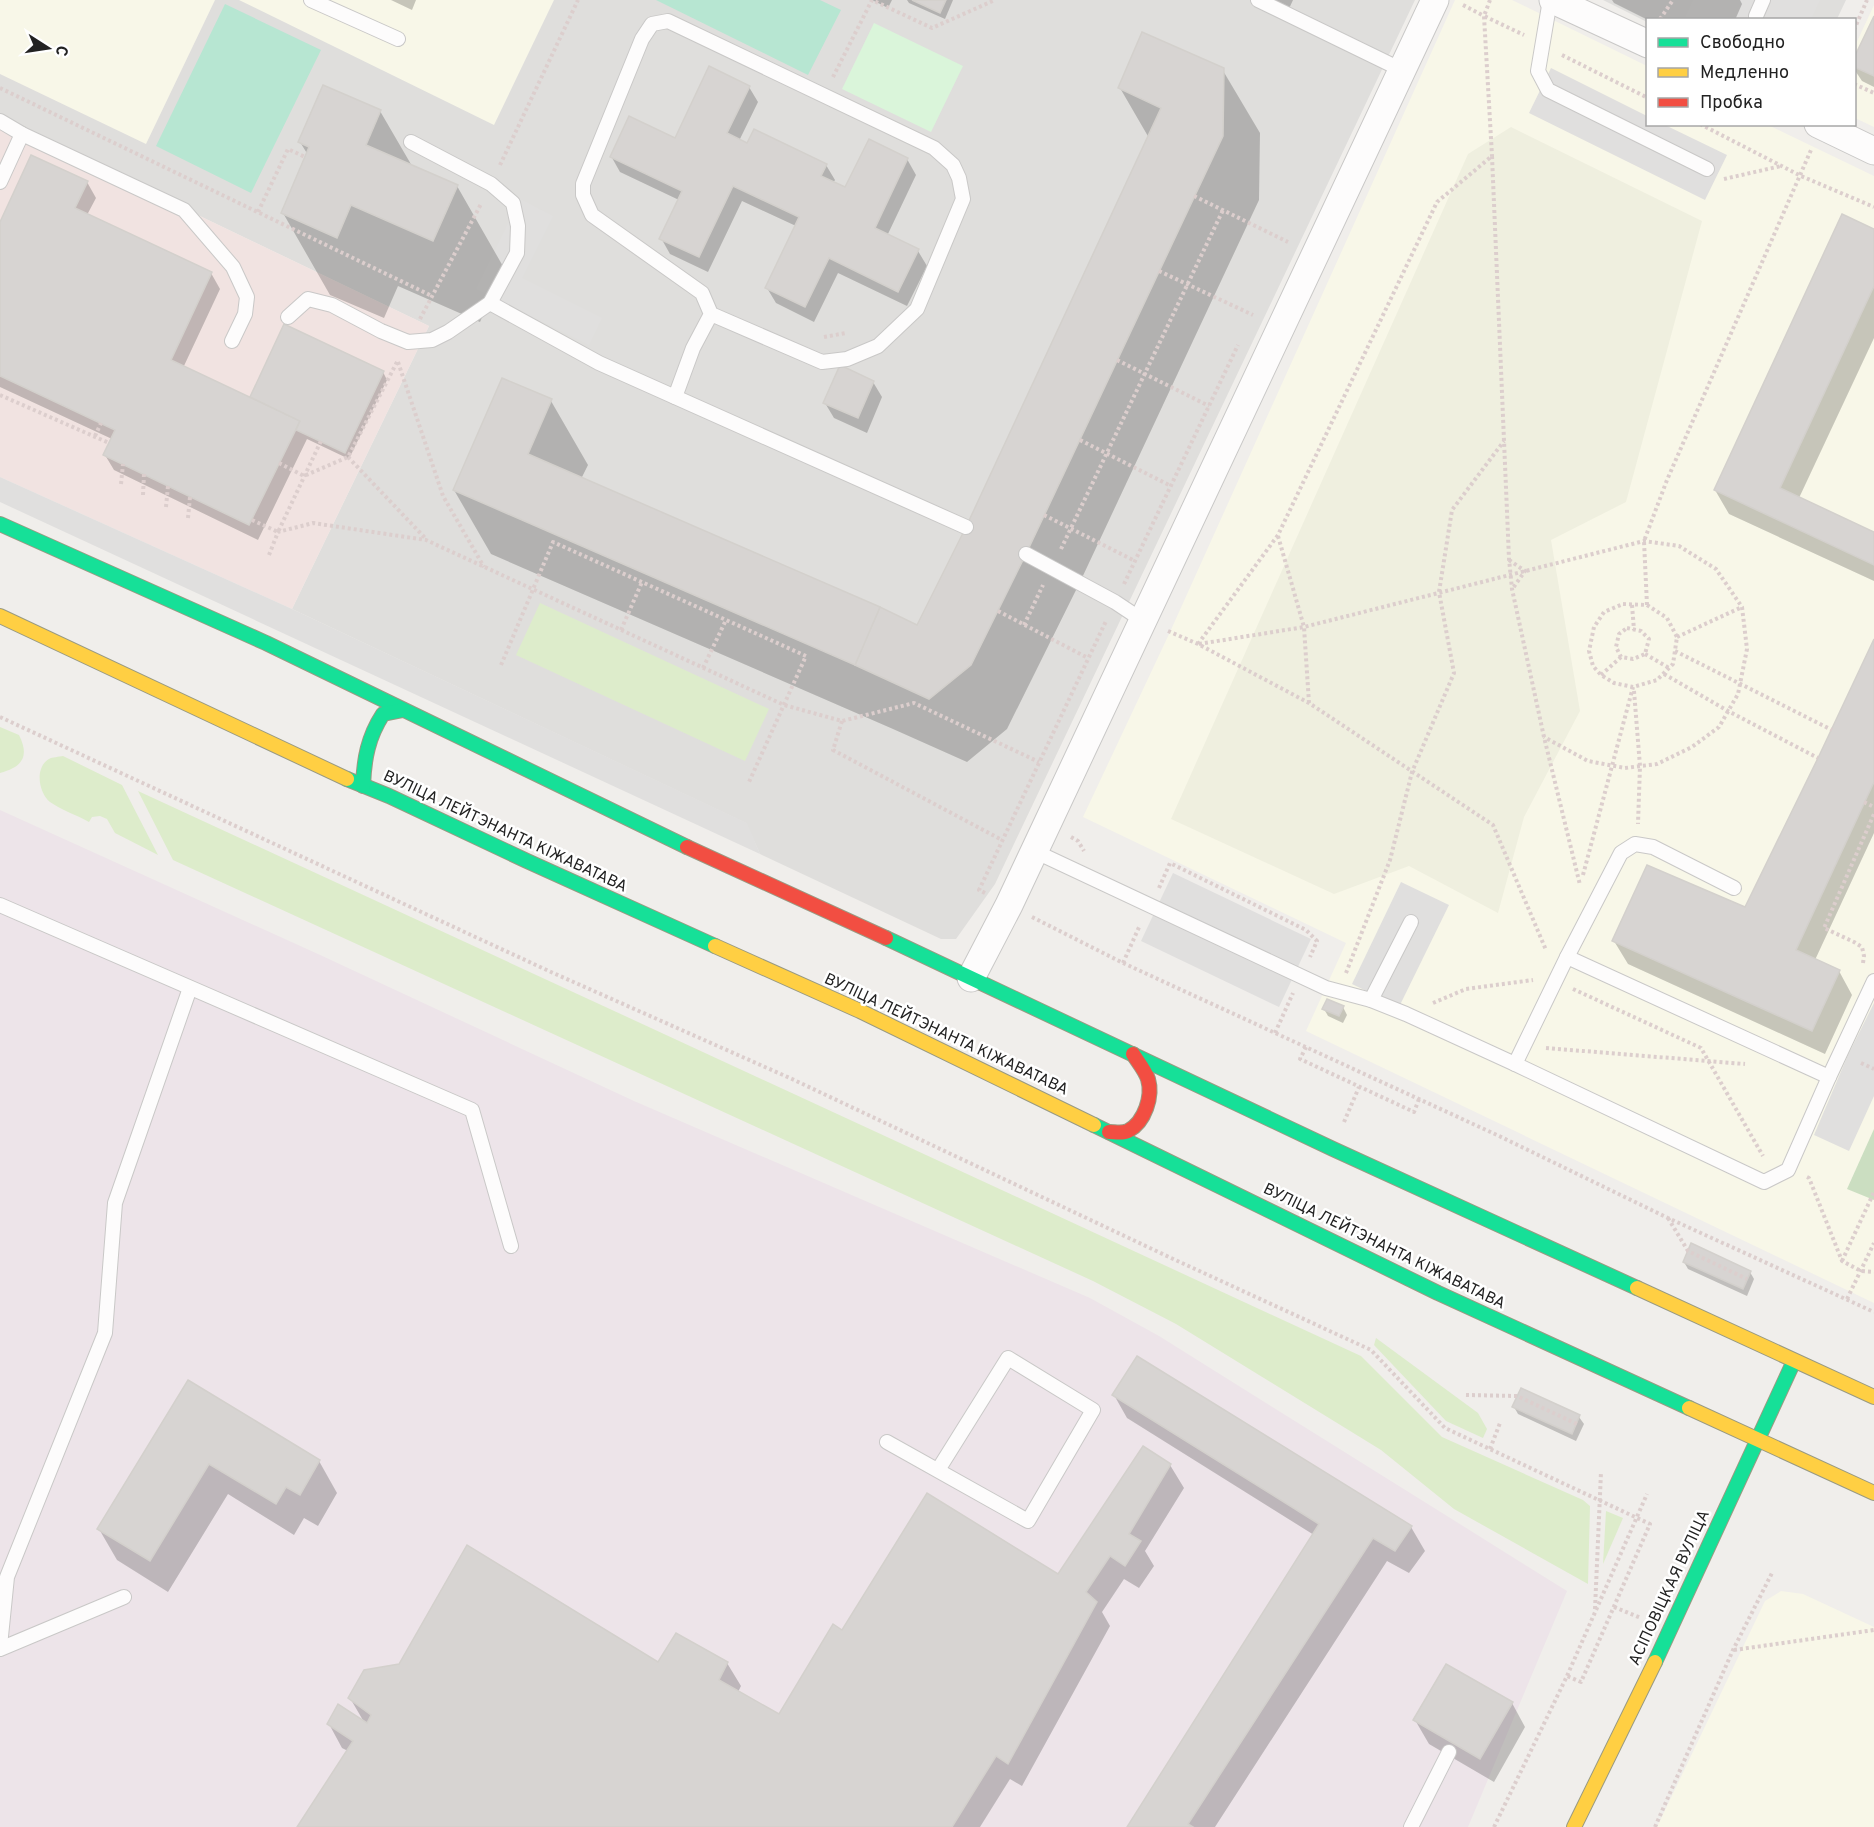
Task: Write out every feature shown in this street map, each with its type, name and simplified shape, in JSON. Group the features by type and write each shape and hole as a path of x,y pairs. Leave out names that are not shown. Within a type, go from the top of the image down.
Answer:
{"main road":[{"path":"0,524 267,643 670,839 1874,1397"},
{"name":"ВУЛІЦА ЛЕЙТЭНАНТА КІЖАВАТАВА","path":"0,616 363,786 860,1011 1438,1293 1874,1493"},
{"path":"363,786 364,760 370,733 383,714 403,710"},
{"path":"1109,1132 1122,1133 1130,1130 1143,1116 1147,1105 1149,1081 1133,1054"},
{"name":"АСІПОВІЦКАЯ ВУЛІЦА","path":"1574,1827 1670,1630 1756,1438 1794,1361"}],"street":[{"path":"1551,0 1646,44"},
{"path":"971,978 1034,850 1402,70 1445,1"},
{"path":"1822,126 1874,151"}],"lane":[{"path":"311,0 398,39"},
{"path":"1258,0 1402,70"},
{"path":"1551,0 1538,71 1548,90 1707,169"},
{"path":"1756,16 1763,0"},
{"path":"668,21 934,148 953,165 959,178 963,198 917,309 878,346 847,359 822,362 711,314 702,293 592,215 583,195 583,184 642,39 652,24 668,21"},
{"path":"0,121 22,134 184,210 232,267 247,297 245,314 232,341"},
{"path":"0,182 22,134"},
{"path":"288,317 308,299 332,305 381,332 408,342 432,340 448,332 490,303 517,253 518,226 513,203 491,184 411,142"},
{"path":"490,303 599,363 966,527"},
{"path":"675,397 693,348 711,314"},
{"path":"1026,554 1115,602 1143,620"},
{"path":"1515,1064 1621,853 1635,844 1653,847 1734,888"},
{"path":"1034,850 1152,899 1301,977 1326,988 1371,1000 1406,1014 1764,1182 1788,1170 1874,981"},
{"path":"0,905 472,1110 512,1246"},
{"path":"1371,1000 1411,921"},
{"path":"1567,957 1829,1077"},
{"path":"124,1597 0,1647 7,1577 105,1333 115,1203 190,988"},
{"path":"887,1442 1028,1521 1093,1410 1008,1358 938,1470"},
{"path":"1411,1827 1449,1752"}],"path":[{"path":"491,184 578,0"},
{"path":"824,95 872,0 932,28 995,0"},
{"path":"1661,18 1673,0"},
{"path":"1856,25 1867,0"},
{"path":"1445,1 1484,16 1512,589 1544,737 1580,886 1633,687"},
{"path":"1856,85 1874,93"},
{"path":"0,88 432,296"},
{"path":"1704,126 1801,176 1874,207"},
{"path":"1647,605 1644,540 1667,480 1801,176 1820,126"},
{"path":"258,212 288,149 305,157"},
{"path":"1198,644 1278,536 1437,202 1492,156"},
{"path":"1714,181 1782,166"},
{"path":"1194,196 1288,242"},
{"path":"1024,625 1223,210"},
{"path":"1283,252 1293,232"},
{"path":"1159,271 1253,315 1248,325"},
{"path":"815,333 826,337 847,333"},
{"path":"979,890 1238,345"},
{"path":"1117,360 1209,406"},
{"path":"398,361 443,496 484,567"},
{"path":"0,394 109,443"},
{"path":"95,436 101,423"},
{"path":"1080,440 1171,486"},
{"path":"1326,988 1344,978 1390,860 1412,772 1454,673 1439,592 1452,510 1504,440"},
{"path":"269,555 321,441"},
{"path":"304,476 348,457 426,540"},
{"path":"279,463 304,476"},
{"path":"121,484 123,464"},
{"path":"142,495 144,474"},
{"path":"165,507 168,486"},
{"path":"188,518 190,496"},
{"path":"1044,515 1135,561"},
{"path":"252,520 278,532 313,523 426,540 784,705 842,721 914,703 1039,762"},
{"path":"1278,536 1305,627 1309,703"},
{"path":"1198,644 1305,627 1644,540 1679,546 1716,569 1742,608 1747,649 1738,694 1719,727 1692,747 1657,764 1625,768 1588,761 1544,737"},
{"path":"501,665 553,542 806,656 750,782"},
{"path":"1509,559 1525,570"},
{"path":"1512,589 1525,570"},
{"path":"621,630 642,582"},
{"path":"1623,604 1632,605 1647,605 1667,618 1677,637 1673,664 1657,680 1633,687 1614,683 1601,675 1593,666 1589,651 1594,627 1604,612 1623,604"},
{"path":"1632,605 1634,630"},
{"path":"1677,637 1742,608"},
{"path":"998,611 1088,658"},
{"path":"703,668 726,620"},
{"path":"1621,657 1616,647 1619,634 1627,628 1641,631 1649,639 1645,654"},
{"path":"1198,644 1309,703 1493,825 1548,956 1553,946"},
{"path":"1675,651 1832,730"},
{"path":"1621,657 1633,659 1645,654"},
{"path":"1645,654 1669,668"},
{"path":"1601,675 1621,657"},
{"path":"1664,674 1728,711 1818,758"},
{"path":"1633,687 1640,766 1639,813"},
{"path":"0,717 551,972 792,1079 1371,1350 1445,1428 1650,1524 1581,1682 1566,1676"},
{"path":"842,721 833,750 1002,840"},
{"path":"1864,802 1874,807"},
{"path":"1863,966 1862,947 1824,928 1874,814"},
{"path":"1069,836 1078,841 1088,855"},
{"path":"1123,963 1170,863 1306,930 1317,941 1275,1033"},
{"path":"1038,920 1123,963 1874,1312"},
{"path":"1406,1014 1466,989 1538,979"},
{"path":"1555,981 1701,1048 1762,1155 1788,1170 1809,1178 1842,1261 1861,1271 1874,1272"},
{"path":"1306,1047 1300,1059 1414,1112 1419,1099"},
{"path":"1515,1064 1543,1048 1707,1061"},
{"path":"1861,1063 1874,1069"},
{"path":"1842,1261 1874,1192"},
{"path":"1668,1218 1688,1251 1747,1279"},
{"path":"1847,1299 1874,1243"},
{"path":"1466,1395 1517,1396 1577,1424"},
{"path":"1490,1449 1500,1423"},
{"path":"1595,1612 1601,1472"},
{"path":"1494,1827 1566,1676 1647,1494"},
{"path":"1655,1827 1733,1650 1772,1573"},
{"path":"1733,1650 1874,1630"}],"shaded area":[{"path":"0,0 1415,0 995,884 956,939 941,939 760,854 746,823 292,609 429,326 0,120"},
{"path":"0,0 215,0 146,144 0,74"},
{"path":"239,0 554,0 494,125"},
{"path":"1455,0 1512,0 1646,66 1646,126 1770,126 1874,176 1874,1303 1306,1031 1346,943 1083,817 1170,632"},
{"path":"1603,0 1846,0 1837,18 1646,18 1646,22"},
{"path":"1693,0 1820,0 1811,18 1685,18"},
{"path":"1874,5 1874,127 1856,118 1856,44"},
{"path":"1551,68 1646,116 1646,126 1667,126 1727,155 1705,200 1529,113"},
{"path":"0,120 429,326 292,609 0,477"},
{"path":"520,199 553,216 522,278 602,318 589,345 476,289"},
{"path":"0,477 292,609 747,823 760,854 0,502"},
{"path":"0,810 634,1101 1090,1298 1159,1336 1567,1591 1468,1827 0,1827"},
{"path":"1173,873 1311,939 1279,1007 1141,941"},
{"path":"1401,882 1449,905 1399,1007 1352,984"},
{"path":"1874,1003 1874,1096 1849,1151 1814,1135 1848,1055"},
{"path":"1781,1591 1803,1594 1874,1627 1874,1827 1657,1827 1765,1601"}],"green space":[{"path":"656,0 820,0 841,10 808,75"},
{"path":"225,4 321,50 251,193 156,146"},
{"path":"874,23 963,66 931,132 842,89"},
{"path":"1511,127 1702,221 1626,502 1551,540 1580,711 1524,817 1498,913 1409,866 1334,894 1171,819 1468,154"},
{"path":"540,603 769,709 745,761 516,655"},
{"path":"0,727 19,735 24,755 14,768 0,773"},
{"path":"63,756 122,785 158,855 115,833 107,819 100,816 92,817 89,822 59,808 46,798 41,787 41,768 49,759"},
{"path":"138,791 1361,1356 1442,1437 1583,1500 1590,1506 1588,1584 1454,1509 1381,1450 1176,1324 1093,1281 173,860"},
{"path":"1874,1129 1874,1200 1847,1189"},
{"path":"1376,1338 1478,1413 1487,1429 1483,1438 1446,1421 1374,1345"},
{"path":"1606,1511 1623,1518 1603,1564"}],"building":[{"path":"912,0 946,0 940,13"},
{"path":"1874,16 1874,76 1856,68 1856,54"},
{"path":"1142,32 1224,68 1223,136 1026,554 971,665 929,699 855,665 880,607 917,625 966,527 1161,108 1118,88"},
{"path":"709,66 750,86 727,133 747,143 754,129 827,164 821,176 845,187 869,139 908,158 875,228 919,249 898,292 829,258 805,307 765,288 799,217 733,186 699,257 659,239 682,191 610,157 629,116 675,138"},
{"path":"323,85 381,110 366,145 458,185 433,241 351,205 337,238 281,213 309,147 298,142"},
{"path":"31,155 88,181 75,208 212,272 171,360 300,421 249,525 103,455 115,430 0,376 0,222"},
{"path":"1842,214 1874,229 1874,286 1780,488 1874,532 1874,565 1714,490"},
{"path":"284,324 384,371 345,453 296,430 300,421 250,397"},
{"path":"840,365 874,381 858,418 823,403"},
{"path":"502,378 552,399 528,454 880,607 855,665 453,490"},
{"path":"1874,639 1874,782 1796,950 1840,970 1812,1031 1612,941 1647,865 1745,907"},
{"path":"1327,999 1344,1006 1339,1016 1322,1009"},
{"path":"1691,1243 1751,1271 1743,1289 1683,1262"},
{"path":"1137,1356 1412,1526 1395,1551 1373,1538 1188,1824 1193,1827 1127,1827 1319,1524 1112,1395"},
{"path":"188,1380 320,1460 300,1495 286,1487 276,1504 209,1464 150,1561 97,1529"},
{"path":"1521,1388 1580,1415 1572,1434 1512,1407"},
{"path":"1143,1446 1171,1464 1129,1534 1141,1541 1125,1566 1110,1556 1086,1592 1097,1602 1008,1764 996,1756 952,1827 297,1827 353,1741 327,1724 338,1704 367,1723 371,1715 348,1698 364,1670 399,1664 467,1545 658,1662 676,1633 728,1662 719,1680 779,1714 833,1624 842,1630 927,1493 1058,1574"},
{"path":"1446,1664 1513,1702 1480,1759 1413,1720"}],"traffic: fast":[{"path":"0,524 266,643 687,847"},
{"path":"363,786 368,748 378,723 383,714 403,710"},
{"path":"347,779 389,796 715,946"},
{"path":"886,938 1333,1149 1637,1288"},
{"path":"1094,1125 1438,1293 1689,1408"},
{"path":"1655,1662 1794,1361"}],"traffic: slow":[{"path":"0,616 347,779"},
{"path":"715,946 860,1011 1094,1125"},
{"path":"1637,1288 1874,1397"},
{"path":"1689,1408 1874,1493"},
{"path":"1574,1827 1655,1662"}],"traffic: jam":[{"path":"687,847 886,938"},
{"path":"1109,1132 1128,1131 1139,1121 1146,1108 1149,1093 1148,1079 1133,1054"}]}
